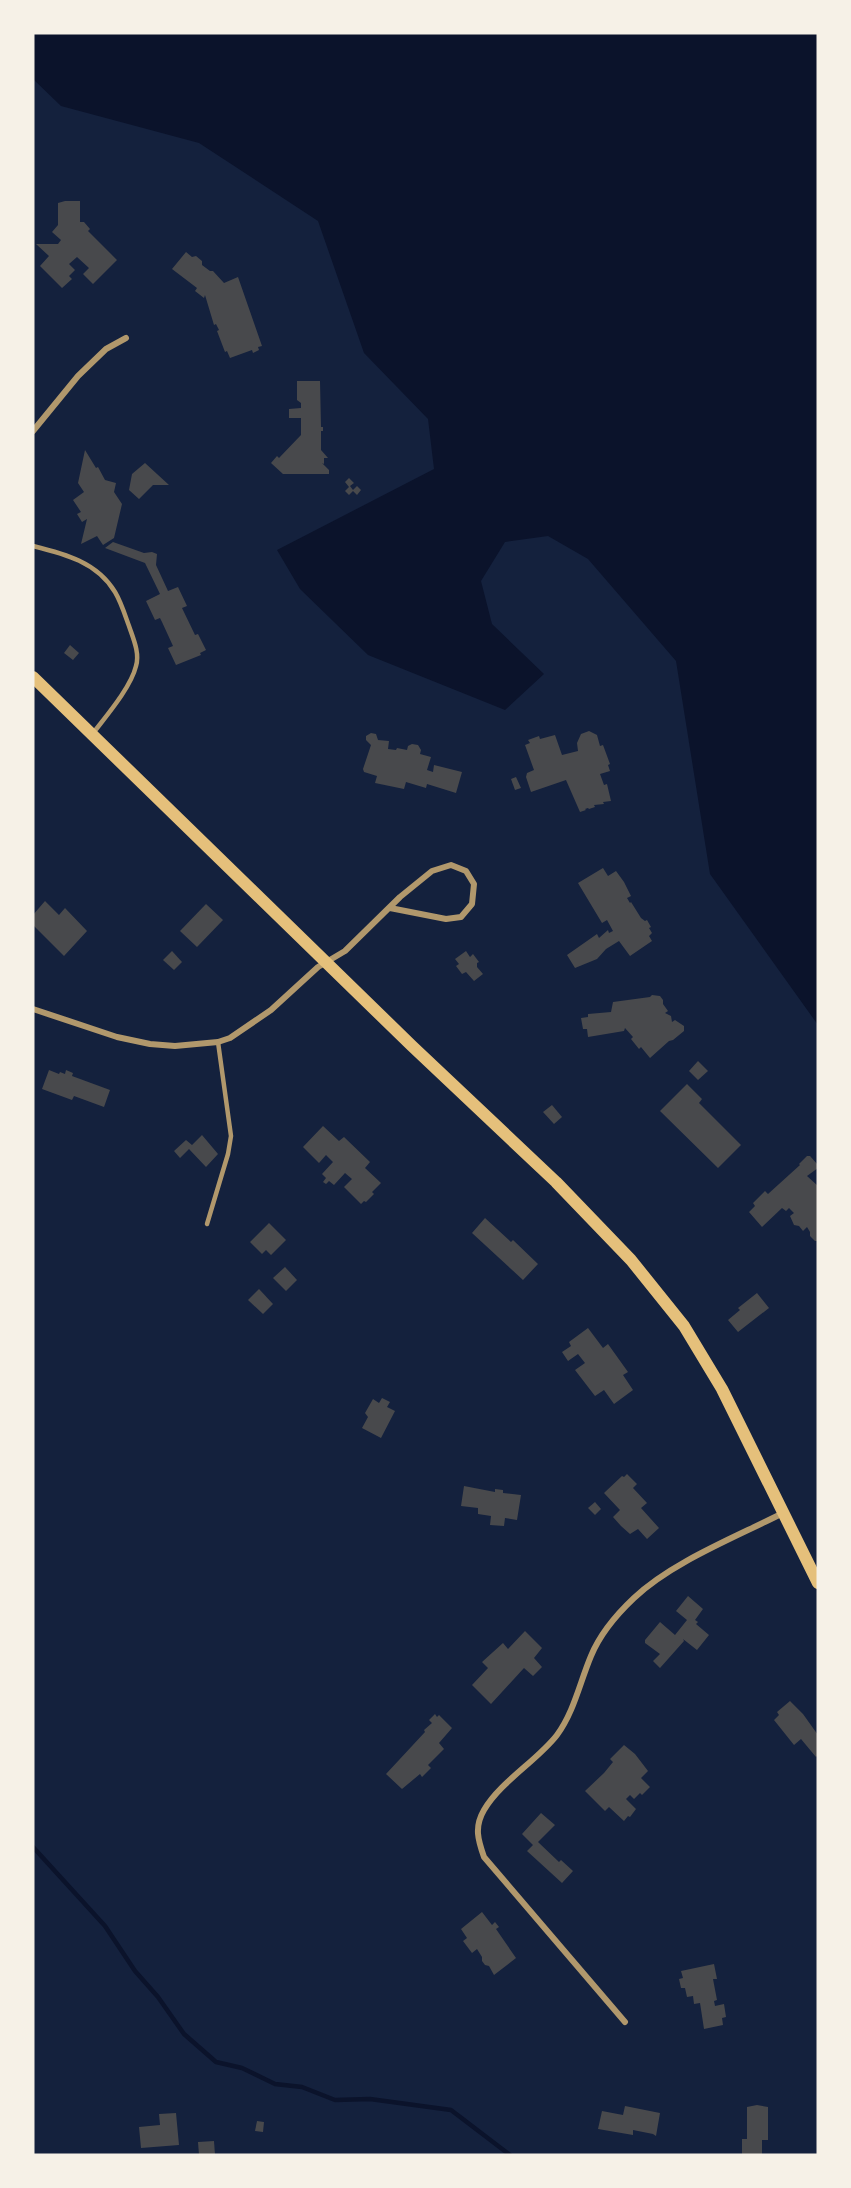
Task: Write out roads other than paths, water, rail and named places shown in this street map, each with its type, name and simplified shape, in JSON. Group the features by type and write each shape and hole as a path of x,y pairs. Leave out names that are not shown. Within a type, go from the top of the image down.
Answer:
{"main road":[{"path":"33,677 556,1182 631,1260 684,1326 722,1389 818,1583"}],"street":[{"path":"33,431 78,376 106,349 126,338"},
{"path":"33,1009 117,1037 150,1044 175,1046 218,1042 230,1038 271,1010 318,967 345,951 390,908 432,871 451,865 465,871 474,884 472,904 461,916 446,919 390,908"},
{"path":"625,2022 484,1857 477,1838 478,1823 484,1809 557,1735 576,1698 591,1655 606,1628 635,1597 675,1568 783,1513"}],"lane":[{"path":"33,546 74,557 102,574 116,593 130,630 138,656 136,668 118,699 92,735"},
{"path":"207,1224 228,1154 231,1136 218,1042"}],"water":[{"path":"33,33 818,33 818,1025 710,874 676,661 588,559 548,536 505,542 481,581 492,624 544,674 505,710 368,655 300,589 277,550 434,469 428,419 364,353 318,221 199,143 61,106 33,79"}],"waterway":[{"path":"33,1847 105,1926 135,1971 158,1997 184,2034 216,2062 242,2068 275,2084 302,2087 335,2100 370,2099 451,2110 510,2155"}]}
